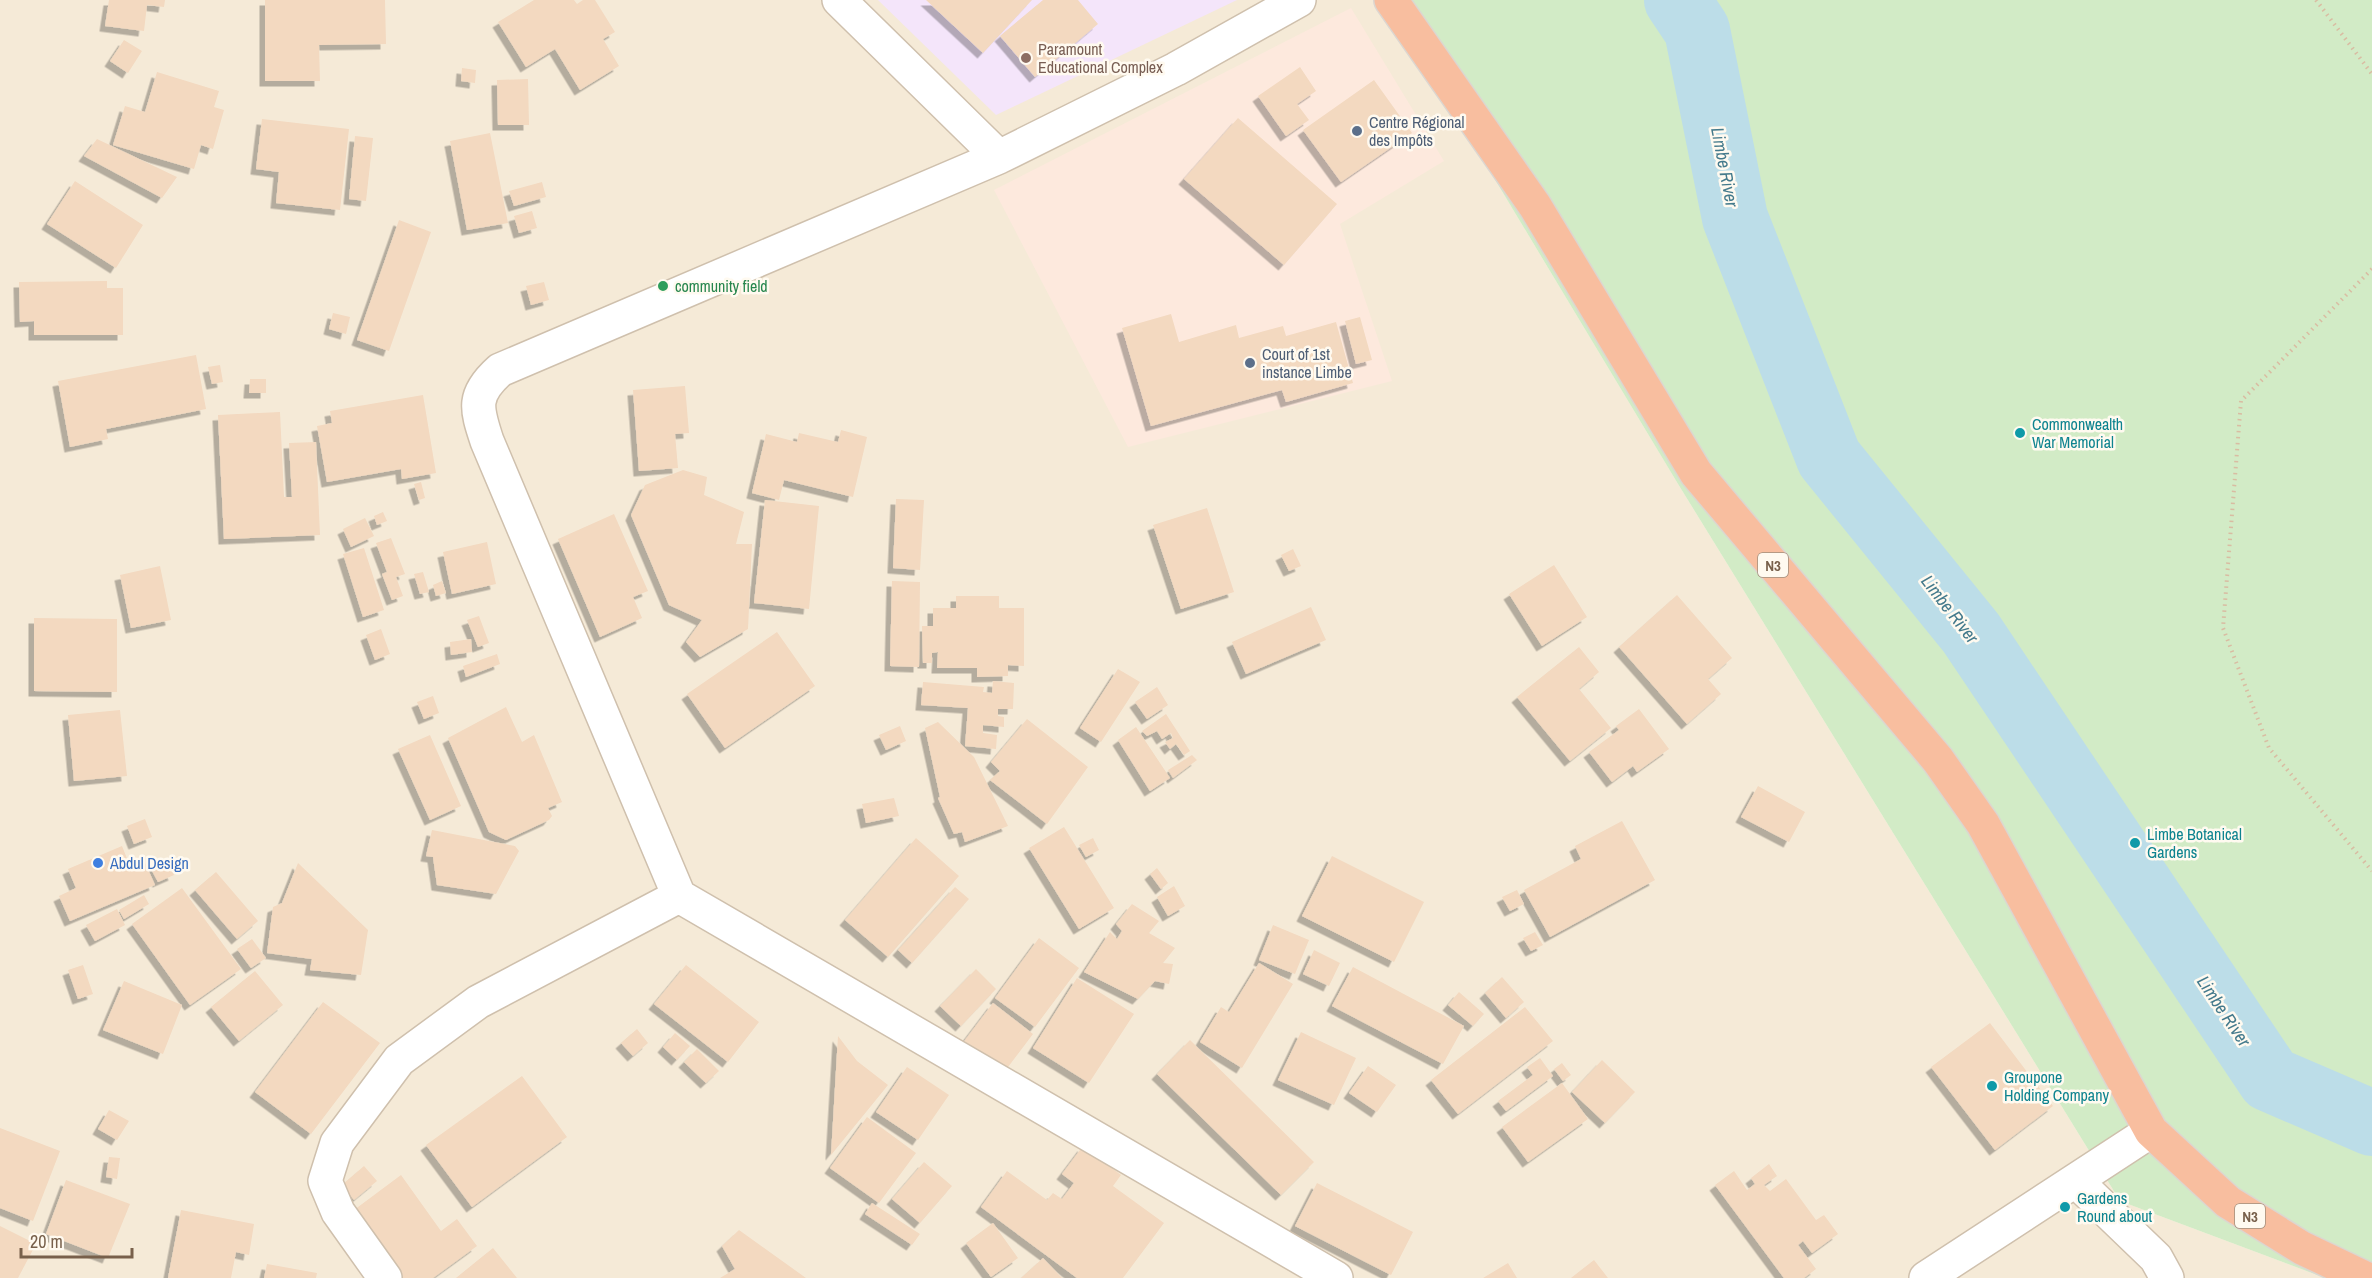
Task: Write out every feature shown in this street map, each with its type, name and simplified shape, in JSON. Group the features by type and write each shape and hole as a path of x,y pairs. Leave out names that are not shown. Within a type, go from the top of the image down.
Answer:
{"highway":[{"name":"N3","path":"1391,0 1535,206 1696,473 1938,760 1983,824 2151,1131 2228,1202 2302,1248 2365,1278"}],"street":[{"path":"840,0 999,156"},
{"path":"1299,0 1176,69 999,156 500,370 482,386 477,410 487,441 679,896 1336,1278"},
{"path":"385,1278 338,1212 325,1181 337,1143 399,1060 478,1002 679,896"},
{"path":"1926,1278 2151,1131"},
{"path":"2076,1181 2156,1258 2167,1278"}],"path":[{"path":"2316,0 2372,74"},
{"path":"2372,269 2241,401 2223,628 2269,748 2372,871"}],"shaded area":[{"path":"0,0 1387,0 1678,484 2120,1201 2325,1278 0,1278"},
{"name":"Paramount Educational Complex","path":"878,0 1237,0 996,115"},
{"path":"1351,8 1444,161 1340,224 1392,381 1128,447 994,190"}],"green space":[{"name":"Limbe Botanical Gardens","path":"1387,0 2372,0 2372,1278 2325,1278 2120,1201 1678,484"}],"building":[{"path":"109,0 165,0 164,7 147,5 144,31 105,26"},
{"path":"265,0 385,0 386,44 319,45 320,81 265,81"},
{"path":"534,0 574,0 577,4 583,0 595,0 615,32 603,39 619,66 580,90 555,49 526,67 498,22"},
{"path":"926,0 1032,0 983,53"},
{"path":"1043,0 1078,0 1098,24 1035,77 1000,36"},
{"path":"124,40 142,51 128,73 110,61"},
{"path":"1300,67 1316,91 1297,104 1309,120 1286,136 1258,96"},
{"path":"462,68 476,70 475,83 461,81"},
{"path":"157,72 219,91 214,107 224,110 213,149 201,145 194,169 113,145 125,106 145,112"},
{"path":"528,79 529,125 498,125 497,80"},
{"name":"Centre Régional des Impôts","path":"1374,80 1412,133 1341,182 1303,130"},
{"path":"1238,118 1337,204 1284,265 1184,179"},
{"path":"262,119 349,129 340,210 276,203 279,172 256,169"},
{"path":"490,133 508,223 467,230 450,141"},
{"path":"355,136 373,138 366,201 349,199"},
{"path":"97,139 177,177 162,198 84,156"},
{"path":"75,181 143,225 116,268 47,224"},
{"path":"542,182 546,197 514,206 509,191"},
{"path":"532,211 537,228 519,233 514,216"},
{"path":"399,220 431,232 389,351 357,340"},
{"path":"107,281 107,288 123,288 123,335 34,335 34,321 20,322 19,282"},
{"path":"544,282 549,300 531,305 526,286"},
{"path":"333,313 350,317 346,334 329,329"},
{"path":"1171,314 1179,342 1236,325 1239,338 1283,326 1286,336 1336,322 1353,383 1286,402 1282,390 1151,426 1122,328"},
{"path":"1360,317 1372,360 1356,364 1345,321"},
{"path":"196,355 206,409 106,429 108,439 70,447 58,381"},
{"path":"220,365 223,382 212,384 208,367"},
{"path":"250,379 266,379 266,393 249,393"},
{"path":"685,386 689,433 675,434 678,468 639,471 633,390"},
{"path":"423,395 436,473 402,479 401,469 327,482 317,426 332,423 330,411"},
{"path":"280,412 284,497 292,497 289,443 316,442 320,535 224,539 218,415"},
{"path":"841,430 867,437 853,497 784,480 779,500 752,493 766,434 797,442 799,433 838,442"},
{"path":"683,470 707,477 704,495 744,512 736,544 752,544 748,629 700,657 686,642 702,620 669,605 631,515 645,485"},
{"path":"421,482 425,498 419,500 414,484"},
{"path":"896,499 924,500 920,570 893,568"},
{"path":"765,500 819,506 809,609 754,603"},
{"path":"1207,508 1234,592 1181,609 1153,525"},
{"path":"383,512 387,521 377,525 374,516"},
{"path":"614,514 648,591 633,597 642,618 600,637 558,539"},
{"path":"365,518 374,536 351,547 343,529"},
{"path":"391,538 405,574 396,577 403,596 392,600 382,574 387,572 376,543"},
{"path":"487,542 496,584 452,594 443,552"},
{"path":"364,548 384,610 363,617 343,554"},
{"path":"1293,549 1301,566 1289,571 1281,555"},
{"path":"1554,565 1587,617 1542,646 1509,594"},
{"path":"160,566 171,620 131,628 120,575"},
{"path":"423,572 429,592 420,594 414,574"},
{"path":"442,581 446,593 436,596 433,585"},
{"path":"892,581 920,582 919,667 890,666"},
{"path":"1677,595 1732,658 1708,679 1721,694 1687,724 1619,647"},
{"path":"956,596 999,596 999,608 1024,608 1024,666 1008,665 1008,676 977,677 977,668 937,668 938,652 932,653 932,663 923,663 922,626 933,626 933,608 956,608"},
{"path":"1311,607 1326,640 1246,674 1232,642"},
{"path":"479,616 489,643 478,647 467,620"},
{"path":"34,618 117,619 117,692 34,691"},
{"path":"381,629 390,654 375,660 366,635"},
{"path":"777,632 815,686 725,748 687,694"},
{"path":"471,639 472,652 451,655 450,642"},
{"path":"1579,647 1599,672 1579,689 1611,728 1570,761 1517,697"},
{"path":"497,654 500,664 466,677 463,666"},
{"path":"1118,669 1140,682 1101,742 1080,728"},
{"path":"993,681 1014,683 1013,709 998,709 998,716 1004,717 1004,727 983,725 983,733 997,735 996,749 965,746 968,708 921,705 923,682 984,687 983,692 992,693"},
{"path":"1157,687 1168,705 1147,719 1135,702"},
{"path":"433,696 439,713 424,719 417,702"},
{"path":"506,707 522,742 534,735 562,802 548,808 552,816 549,820 506,840 489,832 448,738"},
{"path":"1639,709 1669,749 1637,772 1633,766 1612,782 1589,752 1619,730 1616,726"},
{"path":"120,710 127,776 74,781 68,715"},
{"path":"1166,714 1190,751 1184,755 1176,744 1170,749 1165,742 1173,738 1171,733 1162,739 1157,731 1147,736 1142,731"},
{"path":"1027,719 1088,767 1047,824 990,780 1000,771 991,762"},
{"path":"938,722 974,757 1008,826 965,842 962,832 954,834 938,798 940,797 925,728"},
{"path":"900,726 906,741 886,750 879,735"},
{"path":"1136,727 1170,778 1150,791 1118,740"},
{"path":"430,735 461,806 430,820 398,749"},
{"path":"1192,755 1197,760 1173,778 1168,770"},
{"path":"1758,786 1805,812 1789,842 1741,817"},
{"path":"894,798 899,816 866,823 862,804"},
{"path":"145,819 152,837 134,844 127,826"},
{"path":"1622,821 1655,880 1550,937 1524,890 1581,859 1575,846"},
{"path":"1064,827 1114,908 1079,929 1029,848"},
{"path":"432,830 515,846 519,851 496,894 437,885 433,857 426,856"},
{"path":"916,838 959,876 888,957 845,920"},
{"path":"1093,838 1099,850 1086,857 1079,845"},
{"path":"122,846 128,861 142,856 155,885 70,921 59,896 76,888 68,869"},
{"path":"1332,856 1424,902 1394,962 1302,916"},
{"path":"166,859 174,875 158,882 150,867"},
{"path":"298,863 368,930 361,975 310,970 312,959 267,953 273,907 282,903"},
{"path":"1157,868 1168,883 1161,889 1150,874"},
{"path":"216,872 258,921 237,939 195,890"},
{"path":"1174,886 1185,906 1168,916 1157,897"},
{"path":"955,887 969,899 912,963 898,950"},
{"path":"182,888 241,969 190,1005 132,924"},
{"path":"1517,890 1524,904 1510,911 1502,897"},
{"path":"144,895 149,904 124,919 119,910"},
{"path":"1132,904 1159,921 1149,933 1175,948 1163,963 1173,964 1169,984 1155,981 1138,999 1084,972 1110,932 1117,939 1122,931 1116,924"},
{"path":"117,909 125,925 95,941 86,925"},
{"path":"1273,925 1309,940 1295,974 1259,960"},
{"path":"1535,932 1543,945 1531,951 1523,938"},
{"path":"1039,938 1079,968 1035,1027 995,998"},
{"path":"252,939 266,958 251,968 237,949"},
{"path":"1314,950 1340,963 1329,986 1303,974"},
{"path":"1259,963 1293,984 1242,1068 1200,1042 1221,1007 1229,1012"},
{"path":"83,965 93,994 78,999 68,970"},
{"path":"686,965 759,1022 728,1062 654,1004"},
{"path":"1353,967 1464,1026 1443,1064 1332,1006"},
{"path":"976,969 996,989 961,1026 940,1006"},
{"path":"255,971 283,1005 239,1041 211,1007"},
{"path":"1502,977 1524,1002 1506,1018 1485,993"},
{"path":"1077,978 1134,1014 1089,1083 1033,1048"},
{"path":"124,981 182,1005 163,1054 103,1030"},
{"path":"1459,992 1484,1014 1473,1026 1448,1005"},
{"path":"323,1002 380,1043 311,1134 255,1092"},
{"path":"993,1003 1033,1034 1002,1075 962,1044"},
{"path":"1525,1007 1553,1041 1458,1114 1431,1080"},
{"name":"Groupone Holding Company","path":"1990,1023 2053,1106 1995,1150 1931,1067"},
{"path":"637,1029 648,1043 633,1056 621,1043"},
{"path":"1301,1032 1356,1058 1334,1105 1278,1080"},
{"path":"675,1033 690,1046 677,1060 663,1047"},
{"path":"838,1036 857,1061 888,1085 831,1155"},
{"path":"1190,1040 1314,1162 1281,1195 1157,1074"},
{"path":"697,1049 719,1071 706,1083 684,1062"},
{"path":"1540,1058 1553,1076 1506,1111 1498,1101 1533,1075 1527,1067"},
{"path":"1602,1060 1635,1092 1605,1123 1572,1092"},
{"path":"1562,1063 1571,1075 1563,1081 1554,1069"},
{"path":"1368,1066 1396,1085 1377,1112 1349,1093"},
{"path":"907,1067 949,1095 918,1140 876,1112"},
{"path":"522,1076 567,1137 472,1207 426,1145"},
{"path":"1562,1083 1588,1119 1528,1162 1502,1127"},
{"path":"109,1110 129,1121 117,1140 98,1129"},
{"path":"867,1117 916,1153 879,1203 830,1168"},
{"path":"0,1128 60,1151 33,1221 0,1208"},
{"path":"1083,1146 1121,1175 1113,1186 1164,1223 1123,1278 1077,1278 981,1207 1007,1171 1047,1200 1053,1193 1062,1199 1074,1183 1062,1174"},
{"path":"109,1157 120,1158 117,1179 106,1177"},
{"path":"924,1162 952,1186 920,1223 892,1199"},
{"path":"1769,1164 1777,1176 1764,1185 1770,1191 1786,1179 1816,1220 1824,1215 1838,1234 1812,1253 1803,1241 1798,1245 1816,1269 1804,1278 1784,1278 1715,1185 1734,1171 1747,1190 1755,1184 1751,1178"},
{"path":"364,1166 377,1181 354,1200 342,1185"},
{"path":"401,1175 441,1231 457,1219 477,1246 433,1278 398,1278 350,1213"},
{"path":"66,1180 130,1204 108,1258 46,1234"},
{"path":"1317,1183 1413,1232 1391,1275 1295,1226"},
{"path":"872,1203 920,1234 912,1245 865,1214"},
{"path":"181,1210 254,1224 249,1255 236,1252 231,1278 168,1278"},
{"path":"993,1223 1018,1258 991,1277 966,1243"},
{"path":"0,1226 36,1244 18,1278 0,1278"},
{"path":"739,1230 806,1278 720,1278 735,1269 722,1246"},
{"path":"493,1248 517,1278 456,1278"},
{"path":"1043,1258 1062,1278 1021,1278"},
{"path":"1594,1260 1608,1278 1571,1278"},
{"path":"1508,1263 1517,1278 1483,1278"},
{"path":"267,1264 317,1273 316,1278 264,1278"}],"waterway":[{"name":"Limbe River","path":"1677,0 1697,30 1735,218 1829,458 1971,633 2270,1079 2372,1123"}],"place":[{"name":"Paramount Educational Complex","path":"1026,58"},
{"name":"Centre Régional des Impôts","path":"1357,131"},
{"name":"community field","path":"663,286"},
{"name":"Court of 1st instance Limbe","path":"1250,363"},
{"name":"Commonwealth War Memorial","path":"2020,433"},
{"name":"Limbe Botanical Gardens","path":"2135,843"},
{"name":"Abdul Design","path":"98,863"},
{"name":"Groupone Holding Company","path":"1992,1086"},
{"name":"Gardens Round about","path":"2065,1207"}]}
